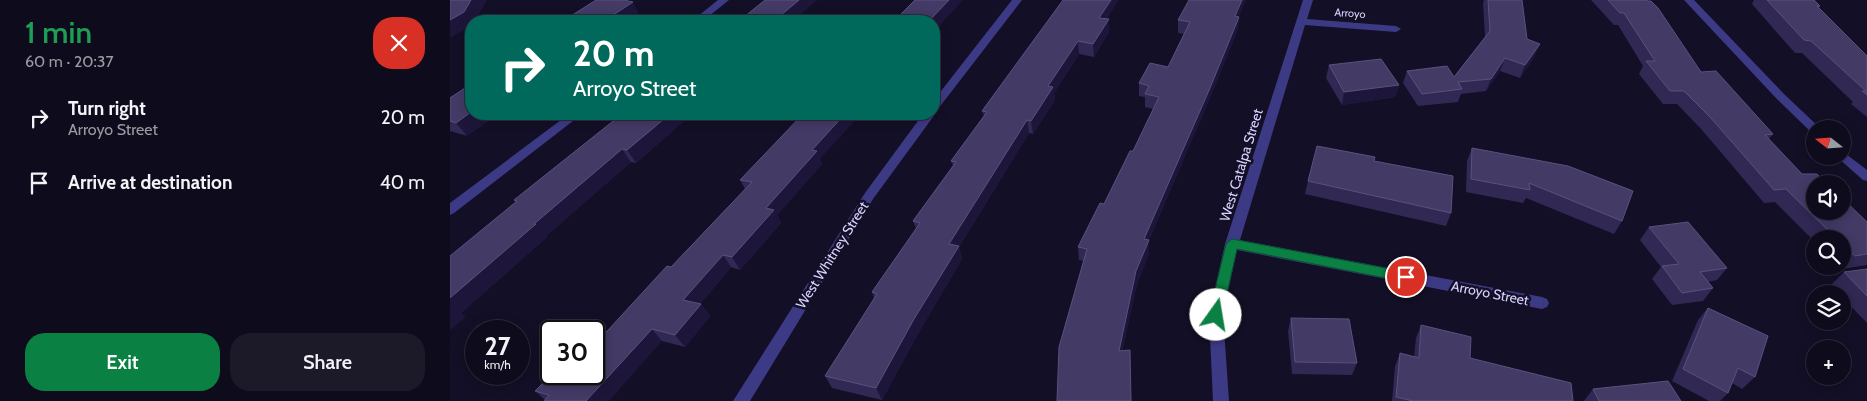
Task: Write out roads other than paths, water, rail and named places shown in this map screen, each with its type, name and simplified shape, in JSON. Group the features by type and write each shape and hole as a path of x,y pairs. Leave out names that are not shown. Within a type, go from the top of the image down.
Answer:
{"street":[{"path":"705,15 724,0"},
{"path":"940,99 1017,0"},
{"name":"West Catalpa Street","path":"1221,401 1216,315 1232,244 1308,0"},
{"path":"1689,0 1780,96 1806,121"},
{"name":"Arroyo","path":"1302,22 1396,29"},
{"path":"450,210 568,120"},
{"name":"West Whitney Street","path":"741,401 868,196 925,120"},
{"path":"1851,163 1867,177"},
{"name":"Arroyo Street","path":"1232,244 1542,303"}]}
